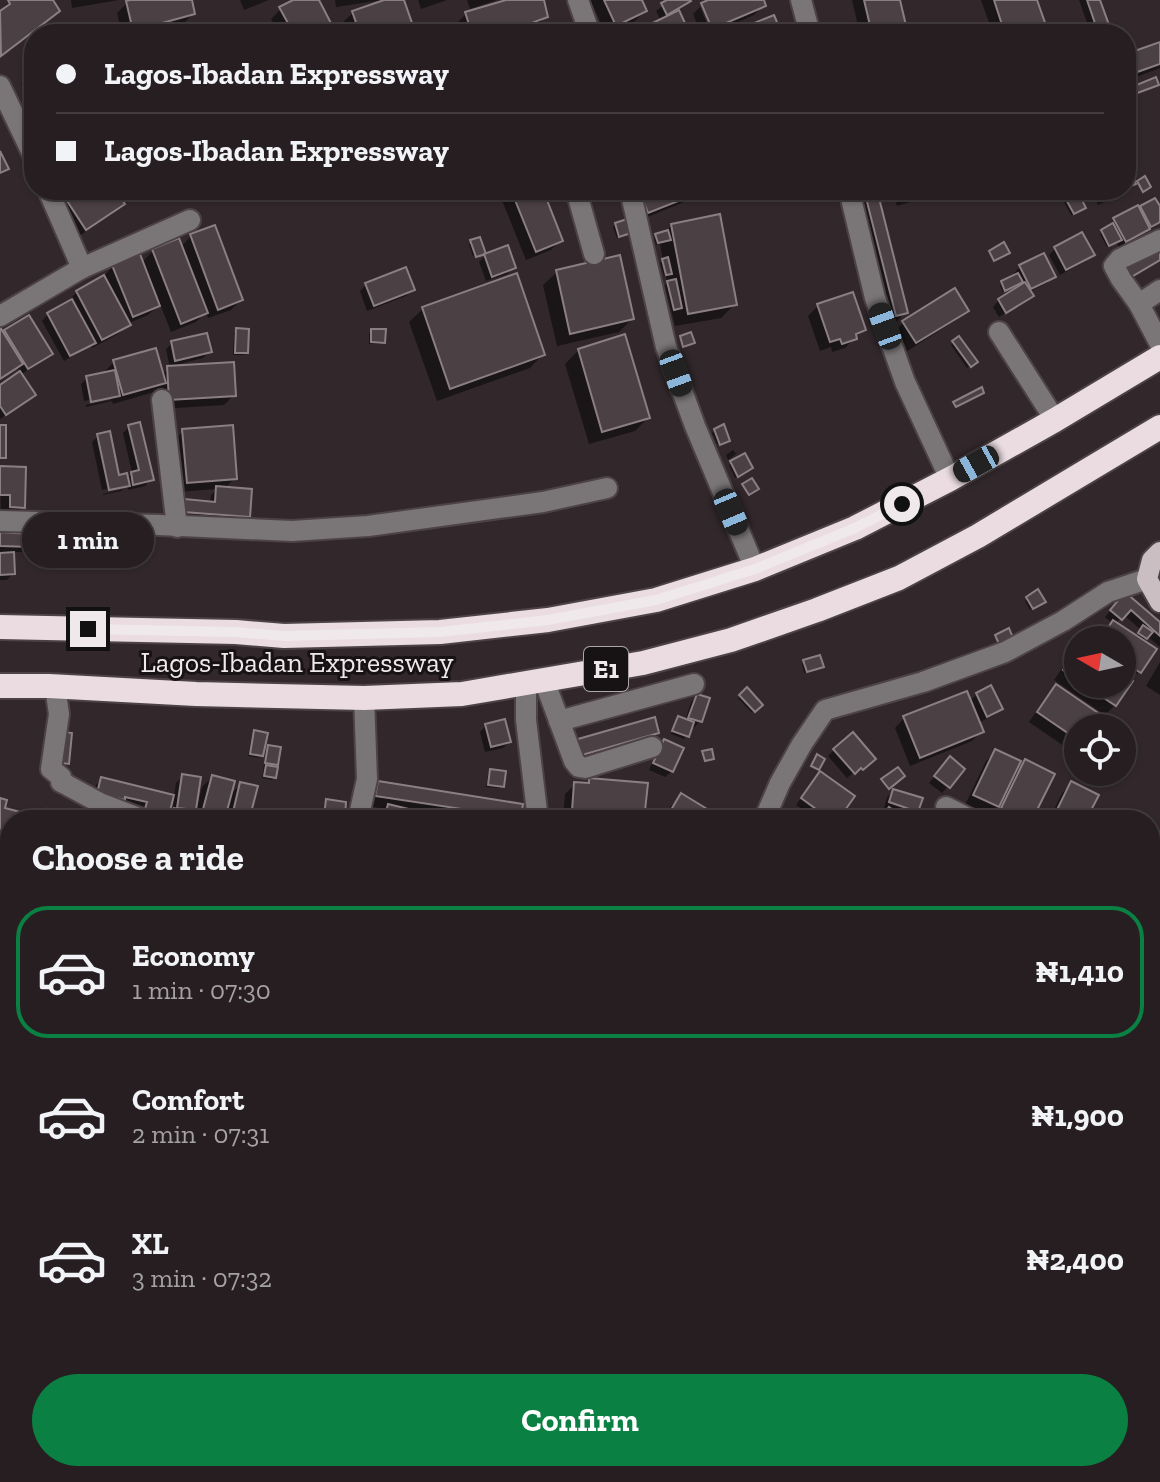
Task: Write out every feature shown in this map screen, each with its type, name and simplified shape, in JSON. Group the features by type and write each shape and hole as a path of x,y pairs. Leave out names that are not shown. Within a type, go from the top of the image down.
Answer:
{"highway":[{"name":"Lagos-Ibadan Expressway","path":"0,627 236,632 284,636 440,632 548,620 656,600 755,569 855,528 950,479 1160,357"},
{"name":"Lagos-Ibadan Expressway","path":"0,686 364,698 462,694 643,663 731,640 899,578 978,536 1160,427"}],"main road":[{"path":"1160,552 1152,560 1147,579 1160,602"}],"street":[{"path":"578,0 586,24"},
{"path":"801,0 807,24"},
{"path":"0,86 24,136"},
{"path":"52,200 82,268"},
{"path":"579,200 594,254"},
{"path":"632,200 666,347 695,426 755,569"},
{"path":"851,200 875,298 905,382 950,479"},
{"path":"0,316 82,268 190,220"},
{"path":"1160,240 1120,259 1114,266 1160,344"},
{"path":"1139,304 1160,290"},
{"path":"999,332 1055,420"},
{"path":"162,400 177,527"},
{"path":"0,521 292,531 368,526 543,502 607,488"},
{"path":"768,810 802,744 825,710 923,682 1005,652 1063,621 1108,592 1147,579"},
{"path":"535,681 559,721 579,767 585,768 652,747"},
{"path":"535,681 526,720 537,810"},
{"path":"559,721 694,684"},
{"path":"55,687 59,714 51,769 61,777 61,782 120,810"},
{"path":"360,810 367,779 364,698"},
{"path":"946,807 952,810"}],"building":[{"path":"8,0 53,0 60,11 43,24 24,24 24,38 1,56 0,11 10,4"},
{"path":"192,0 195,14 159,24 131,24 126,1"},
{"path":"293,0 319,0 331,24 288,24 279,7"},
{"path":"384,0 404,0 412,23 357,24 352,11"},
{"path":"506,0 544,0 548,17 535,24 469,24 465,12"},
{"path":"604,0 642,0 647,11 615,24"},
{"path":"667,0 691,1 667,15 661,3"},
{"path":"708,0 764,0 766,6 724,24 710,24 701,3"},
{"path":"864,0 900,0 906,24 870,24"},
{"path":"994,0 1037,0 1045,24 1002,24"},
{"path":"1087,0 1100,0 1109,24 1095,24"},
{"path":"679,10 685,24 650,24"},
{"path":"774,15 778,24 752,24"},
{"path":"1160,42 1160,64 1136,72 1136,50"},
{"path":"1156,77 1159,85 1136,94 1136,85"},
{"path":"0,151 9,169 0,173"},
{"path":"1145,176 1151,187 1143,192 1137,181"},
{"path":"1155,198 1160,206 1160,222 1151,227 1140,206"},
{"path":"66,200 122,200 125,204 86,230"},
{"path":"515,200 547,200 563,241 536,252"},
{"path":"643,200 681,200 648,213"},
{"path":"867,200 880,200 908,313 896,316"},
{"path":"1066,200 1082,200 1086,208 1074,214"},
{"path":"1138,205 1150,229 1126,242 1113,218"},
{"path":"720,214 737,305 688,314 671,224"},
{"path":"627,219 631,233 619,237 615,223"},
{"path":"1113,223 1122,240 1109,246 1101,230"},
{"path":"215,225 243,300 218,310 190,234"},
{"path":"668,230 671,240 658,243 655,234"},
{"path":"1082,232 1095,255 1066,270 1054,247"},
{"path":"480,237 486,254 476,257 470,240"},
{"path":"179,238 208,313 181,324 152,249"},
{"path":"1004,242 1010,253 994,261 989,251"},
{"path":"1155,244 1160,260 1126,280 1118,266"},
{"path":"508,245 516,268 492,277 484,254"},
{"path":"1044,253 1056,277 1031,289 1019,265"},
{"path":"140,254 160,306 133,317 112,265"},
{"path":"620,255 634,319 570,334 556,270"},
{"path":"668,257 672,274 666,275 662,259"},
{"path":"406,267 415,290 374,306 365,283"},
{"path":"517,273 545,355 450,389 422,307"},
{"path":"1018,273 1023,282 1005,291 1001,281"},
{"path":"104,275 131,325 102,340 76,291"},
{"path":"676,279 682,308 674,310 667,281"},
{"path":"1025,282 1034,296 1006,313 998,299"},
{"path":"955,288 969,311 916,343 902,321"},
{"path":"853,292 866,330 856,334 857,339 842,344 840,339 830,342 817,304"},
{"path":"72,299 96,343 70,356 47,313"},
{"path":"29,315 53,354 28,369 4,330"},
{"path":"0,327 23,364 0,379"},
{"path":"236,328 249,329 248,353 235,353"},
{"path":"371,329 386,329 385,343 371,342"},
{"path":"691,332 695,343 683,347 680,336"},
{"path":"207,333 212,352 175,361 171,341"},
{"path":"625,334 650,418 602,432 578,349"},
{"path":"959,336 978,362 971,367 952,341"},
{"path":"156,348 166,383 123,395 113,360"},
{"path":"234,362 236,396 169,400 167,366"},
{"path":"115,370 120,396 91,402 86,376"},
{"path":"20,371 36,395 6,415 0,406 0,385"},
{"path":"982,387 984,393 956,407 953,402"},
{"path":"140,422 154,480 133,485 131,472 139,470 128,425"},
{"path":"724,424 730,441 720,445 714,429"},
{"path":"0,425 6,425 6,458 0,458"},
{"path":"233,425 237,479 187,483 182,429"},
{"path":"110,431 119,475 127,473 130,486 109,490 97,434"},
{"path":"745,453 753,468 738,477 730,461"},
{"path":"0,466 26,467 25,508 10,507 10,495 0,495"},
{"path":"752,478 759,489 749,495 742,484"},
{"path":"216,486 252,489 250,517 183,512 185,499 215,502"},
{"path":"0,532 31,534 31,547 0,546"},
{"path":"14,552 15,574 0,575 0,553"},
{"path":"1038,589 1046,602 1033,609 1026,597"},
{"path":"1125,592 1160,622 1160,636 1131,610 1122,620 1110,610"},
{"path":"1143,625 1153,632 1147,639 1138,633"},
{"path":"1009,628 1013,638 999,644 995,635"},
{"path":"1136,635 1157,649 1141,673 1136,670"},
{"path":"820,655 824,667 807,672 803,660"},
{"path":"1056,684 1064,690 1064,698 1076,698 1100,714 1064,714 1064,730 1037,712"},
{"path":"991,685 1003,709 987,717 976,693"},
{"path":"747,687 763,705 755,712 739,695"},
{"path":"967,691 984,732 920,758 903,716"},
{"path":"697,694 710,698 702,722 688,718"},
{"path":"1104,698 1121,698 1116,706"},
{"path":"678,716 694,722 689,737 672,731"},
{"path":"655,717 659,733 575,757 571,741"},
{"path":"505,719 511,742 491,747 485,724"},
{"path":"254,730 268,733 263,756 250,754"},
{"path":"64,732 72,733 69,764 61,763"},
{"path":"853,732 876,759 855,774 833,749"},
{"path":"664,739 684,748 673,772 653,763"},
{"path":"268,745 281,747 278,765 265,763"},
{"path":"712,749 714,759 705,761 702,751"},
{"path":"995,749 1021,761 999,807 973,795"},
{"path":"817,754 825,759 819,770 811,766"},
{"path":"950,756 965,769 950,788 934,776"},
{"path":"1025,759 1055,774 1037,810 1001,808"},
{"path":"266,765 278,767 276,778 264,776"},
{"path":"898,767 905,776 889,789 881,779"},
{"path":"490,769 506,771 504,787 488,785"},
{"path":"820,771 855,796 845,810 817,810 801,798"},
{"path":"182,774 201,777 196,810 177,808"},
{"path":"212,775 235,781 227,810 203,810"},
{"path":"101,777 174,795 170,810 149,810 145,809 147,802 97,793"},
{"path":"589,778 648,783 645,810 572,810 574,782 589,783"},
{"path":"378,781 523,804 522,810 468,810 375,796"},
{"path":"240,782 258,786 252,810 233,810"},
{"path":"1069,786 1081,786 1099,795 1091,810 1057,810"},
{"path":"893,789 923,798 919,810 889,802"},
{"path":"681,793 709,810 671,810"},
{"path":"0,798 7,800 5,808 13,810 0,810"},
{"path":"326,799 346,802 346,810 325,810"},
{"path":"388,804 413,810 386,810"}],"route":[{"path":"88,629 284,636 440,632 548,620 656,600 755,569 855,528 902,504"}]}
